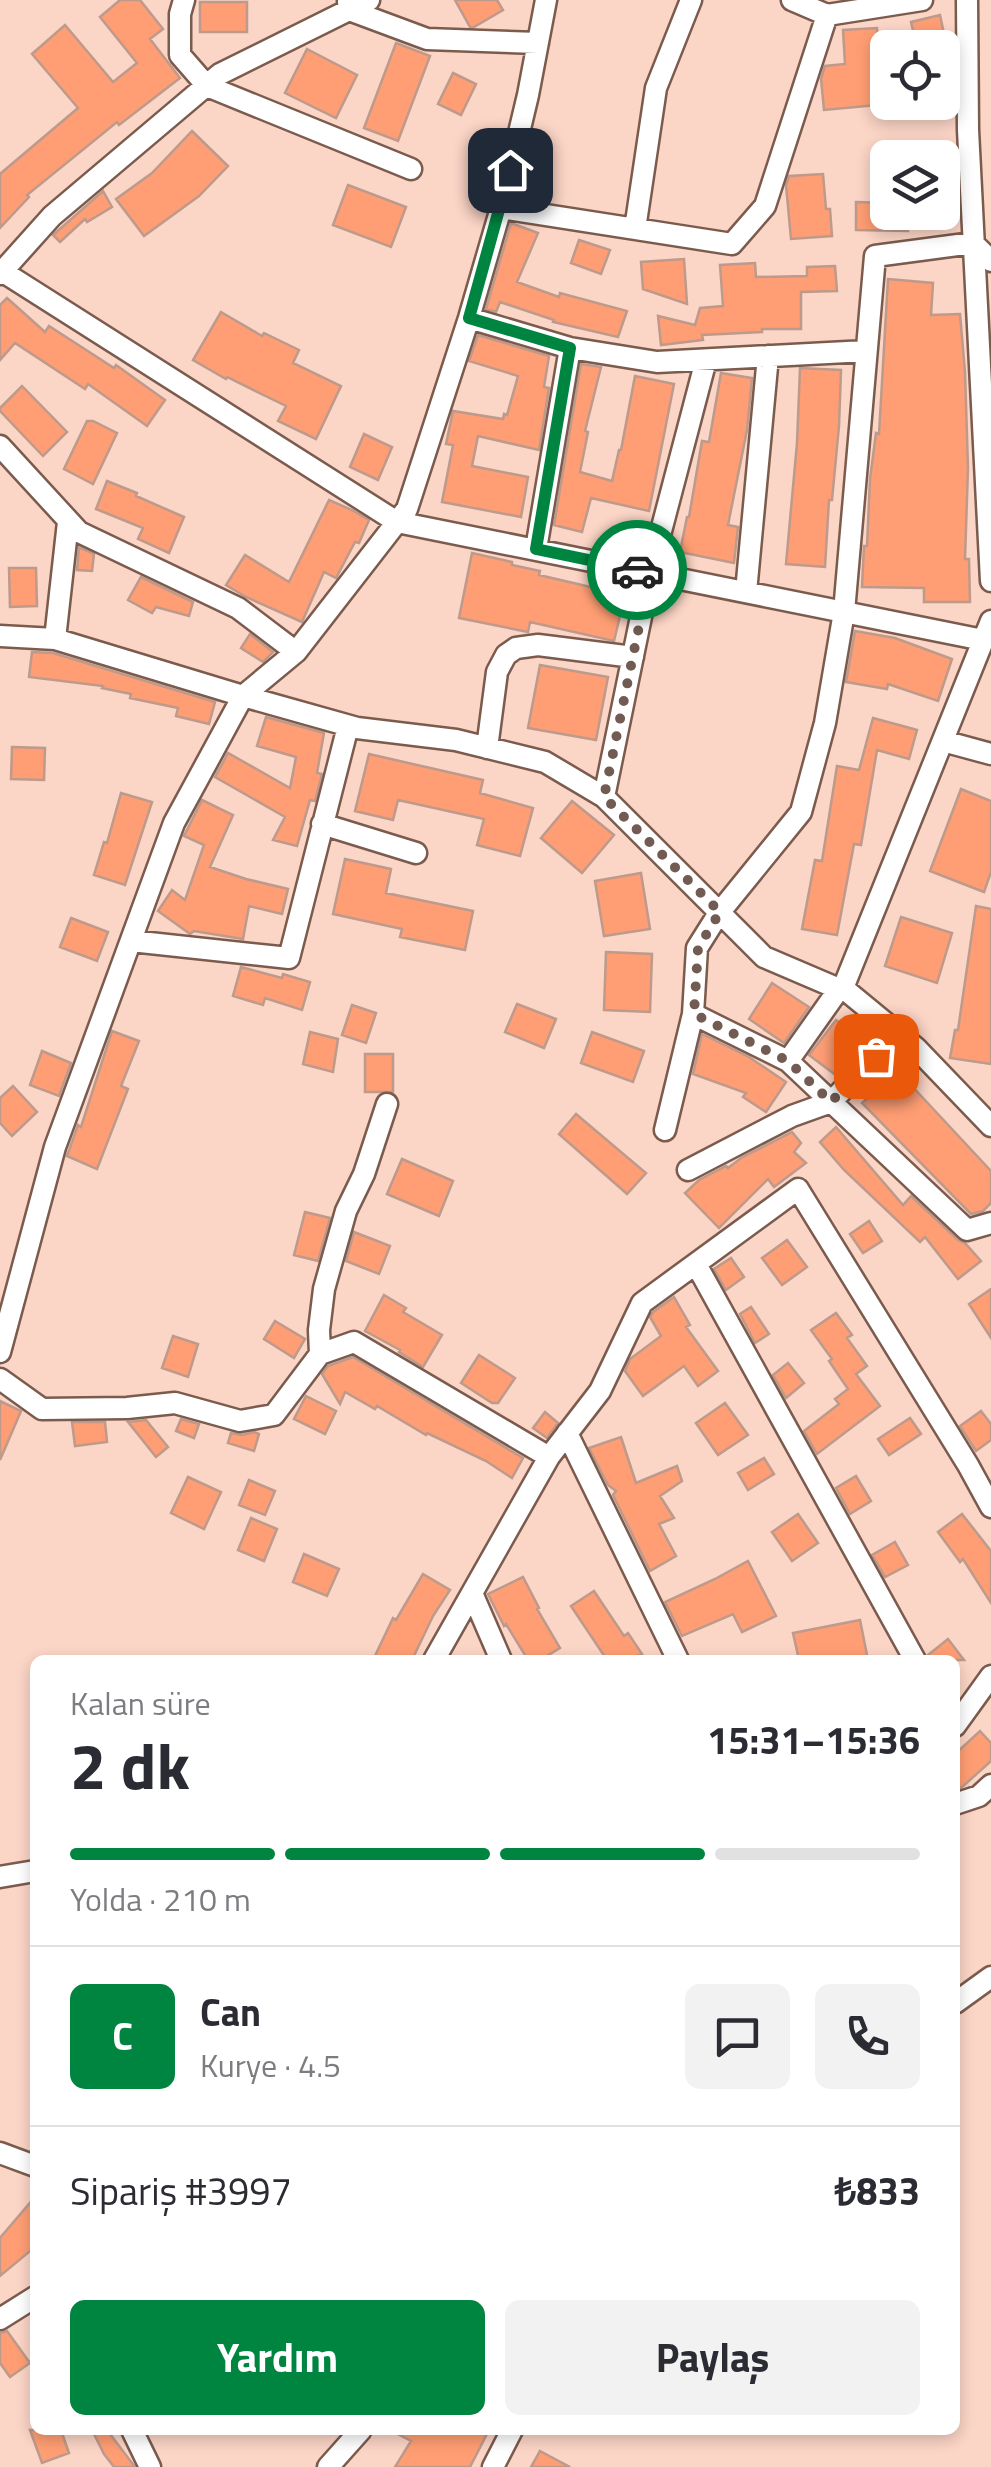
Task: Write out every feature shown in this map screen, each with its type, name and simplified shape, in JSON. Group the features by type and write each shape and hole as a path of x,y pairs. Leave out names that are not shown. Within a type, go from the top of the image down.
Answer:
{"street":[{"path":"184,0 180,55 207,86 410,170"},
{"path":"369,0 348,5 220,74 52,216 1,272 396,522 844,612 987,631 841,989 788,1061"},
{"path":"0,1352 56,1147 174,822 243,696 296,652 407,509 501,208 546,0"},
{"path":"635,229 656,88 692,0"},
{"path":"799,1 827,15 922,0"},
{"path":"967,0 968,130 991,581"},
{"path":"348,5 428,38 538,42"},
{"path":"501,208 732,244 765,206 827,15"},
{"path":"968,130 991,128"},
{"path":"974,243 991,261"},
{"path":"665,1130 694,1014 698,948 720,912 801,812 826,722 844,612 875,256 974,243"},
{"path":"469,318 570,348 657,362 866,351"},
{"path":"536,549 570,348"},
{"path":"746,592 768,356"},
{"path":"604,797 650,573 706,360"},
{"path":"0,446 79,532 238,608 296,652"},
{"path":"55,639 68,522"},
{"path":"0,636 55,639 348,726 456,740 545,762 604,797 764,957 841,989 916,1048 991,1126"},
{"path":"486,748 497,672 506,655 516,648 538,644 633,657"},
{"path":"131,940 288,958 348,726"},
{"path":"943,740 991,754"},
{"path":"322,824 416,853"},
{"path":"694,1014 788,1061 966,1230 991,1223"},
{"path":"688,1170 792,1116 831,1102 898,1034"},
{"path":"320,1354 324,1289 346,1210 364,1174 387,1104"},
{"path":"437,1655 548,1457 600,1391 642,1303 798,1189 991,1507"},
{"path":"696,1264 913,1655"},
{"path":"0,1379 42,1409 175,1403 240,1421 274,1416 320,1354 354,1342 548,1457"},
{"path":"568,1432 676,1655"},
{"path":"472,1592 499,1655"},
{"path":"960,1719 991,1676"},
{"path":"960,1802 978,1796 991,1785"},
{"path":"0,1876 30,1872"},
{"path":"960,1999 991,1977"},
{"path":"0,2154 30,2164"},
{"path":"0,2320 30,2300"},
{"path":"134,2435 150,2467"},
{"path":"328,2467 357,2435"},
{"path":"493,2467 509,2435"}],"building":[{"path":"120,0 140,0 163,29 150,39 180,78 119,125 117,122 27,195 0,228 0,174 78,108 32,54 65,25 113,82 137,63 100,17"},
{"path":"455,0 497,0 503,10 470,27"},
{"path":"200,2 247,2 247,32 200,32"},
{"path":"940,15 943,30 913,30 911,22"},
{"path":"877,28 870,30 870,106 824,110 821,79 825,66 845,64 843,30"},
{"path":"396,43 430,56 398,141 364,128"},
{"path":"307,49 357,75 336,118 285,93"},
{"path":"453,73 476,84 461,115 438,104"},
{"path":"192,131 228,166 199,196 144,236 116,199 152,173"},
{"path":"823,174 832,236 791,239 786,185 789,176"},
{"path":"348,185 406,207 391,247 333,225"},
{"path":"103,191 112,207 87,222 85,219 60,242 53,235"},
{"path":"856,202 870,202 870,230 908,231 856,230"},
{"path":"511,223 538,233 517,282 559,297 560,293 627,311 618,337 553,322 500,302 496,312 486,309"},
{"path":"579,240 610,250 601,274 571,263"},
{"path":"684,259 687,304 643,289 641,262"},
{"path":"755,263 756,277 807,276 807,267 835,266 837,291 801,292 801,329 702,335 703,340 661,345 658,316 695,325 700,308 723,306 720,265"},
{"path":"888,279 933,283 931,315 960,314 968,468 965,559 969,559 970,602 924,602 924,588 862,587 870,479 876,433 879,434"},
{"path":"7,298 45,332 49,326 114,368 116,365 165,400 147,426 88,384 85,389 15,343 0,360 0,305"},
{"path":"221,312 262,336 264,333 299,350 293,363 341,386 316,439 278,421 286,406 193,360"},
{"path":"478,335 549,356 544,387 549,388 539,450 478,436 472,466 528,477 521,517 442,502 453,445 446,444 453,411 503,419 518,376 469,361"},
{"path":"581,364 601,367 585,431 588,432 580,472 612,481 635,376 674,384 649,511 591,498 582,532 554,525"},
{"path":"800,368 841,370 825,567 786,564"},
{"path":"721,373 752,378 747,430 728,525 738,527 734,563 680,552 702,441 709,442"},
{"path":"22,386 67,432 43,456 0,411"},
{"path":"87,421 117,433 93,484 64,469"},
{"path":"364,434 392,447 378,480 350,467"},
{"path":"107,481 184,517 169,553 138,539 143,528 96,509"},
{"path":"329,500 369,520 336,578 324,572 302,622 226,585 245,555 289,582"},
{"path":"79,547 94,554 92,571 77,570"},
{"path":"472,553 540,571 539,575 625,595 614,641 530,622 528,632 459,618"},
{"path":"9,568 36,568 37,606 10,607"},
{"path":"141,577 193,602 189,616 156,607 152,613 128,600"},
{"path":"855,631 895,638 952,659 938,701 888,684 887,689 846,682"},
{"path":"250,634 273,652 263,662 241,648"},
{"path":"32,652 53,653 215,702 209,724 176,716 178,708 130,698 131,694 103,686 29,677"},
{"path":"540,665 608,677 596,740 528,728"},
{"path":"266,717 324,733 317,773 322,774 297,846 273,840 285,817 215,777 228,753 290,788 296,757 257,746"},
{"path":"873,718 917,730 909,759 877,750 861,845 854,844 837,935 802,929 815,860 822,861 837,766 859,770"},
{"path":"12,747 45,748 44,780 11,779"},
{"path":"369,754 483,780 480,793 533,808 520,856 477,845 484,819 398,800 393,820 355,811"},
{"path":"961,789 991,801 991,872 984,892 930,871"},
{"path":"121,793 152,802 125,885 94,875"},
{"path":"202,800 233,815 210,867 288,889 282,914 249,906 243,939 194,931 190,934 158,911 172,890 185,900 204,845 184,836"},
{"path":"572,801 614,835 582,873 541,838"},
{"path":"345,859 391,869 386,893 473,911 465,950 400,937 402,929 333,914"},
{"path":"641,873 650,929 604,936 595,881"},
{"path":"976,906 991,909 991,1064 950,1058 958,1030"},
{"path":"901,917 952,933 937,983 885,966"},
{"path":"71,918 108,932 97,961 60,947"},
{"path":"606,952 652,954 650,1012 604,1010"},
{"path":"241,967 310,982 302,1010 265,998 263,1005 233,996"},
{"path":"772,983 809,1007 784,1043 749,1019"},
{"path":"517,1004 556,1019 544,1048 505,1032"},
{"path":"352,1005 376,1013 366,1043 342,1035"},
{"path":"836,1020 868,1044 837,1076 809,1055"},
{"path":"112,1031 139,1041 121,1086 128,1089 97,1169 67,1156 78,1125 81,1127"},
{"path":"310,1032 338,1039 333,1072 303,1064"},
{"path":"592,1032 644,1051 633,1082 581,1063"},
{"path":"702,1034 749,1057 786,1082 766,1112 743,1097 746,1093 693,1074"},
{"path":"42,1051 71,1063 59,1096 30,1085"},
{"path":"365,1054 393,1054 393,1092 365,1092"},
{"path":"897,1070 991,1171 991,1203 983,1211 971,1214 862,1103"},
{"path":"13,1086 37,1112 12,1136 0,1123 0,1098"},
{"path":"576,1114 646,1173 627,1194 559,1134"},
{"path":"836,1127 903,1205 911,1196 981,1261 958,1279 925,1237 920,1242 820,1142"},
{"path":"792,1132 801,1143 794,1152 806,1163 774,1187 768,1179 719,1228 685,1193 699,1180"},
{"path":"402,1159 453,1181 439,1216 387,1194"},
{"path":"305,1212 330,1218 318,1261 294,1255"},
{"path":"869,1221 882,1241 863,1253 850,1234"},
{"path":"354,1232 390,1246 379,1274 346,1261"},
{"path":"787,1240 807,1267 782,1285 762,1258"},
{"path":"731,1258 744,1277 726,1290 714,1269"},
{"path":"991,1289 991,1338 969,1304"},
{"path":"384,1295 406,1308 403,1312 442,1335 423,1367 365,1331"},
{"path":"674,1297 690,1325 686,1327 718,1371 698,1386 684,1366 643,1396 625,1371 630,1359 661,1336 650,1317"},
{"path":"751,1307 769,1334 755,1343 740,1314"},
{"path":"836,1313 852,1335 847,1338 867,1366 856,1374 880,1406 817,1454 804,1431 839,1404 835,1399 848,1389 811,1330"},
{"path":"275,1321 305,1339 294,1358 264,1339"},
{"path":"173,1336 198,1344 188,1377 162,1368"},
{"path":"479,1355 515,1378 498,1403 461,1383"},
{"path":"353,1357 523,1458 512,1478 486,1461 426,1435 345,1392 340,1404 322,1374 328,1366"},
{"path":"788,1363 804,1383 786,1398 773,1375"},
{"path":"306,1396 336,1411 325,1434 294,1419"},
{"path":"0,1401 21,1411 0,1460"},
{"path":"725,1403 748,1435 718,1455 696,1423"},
{"path":"981,1411 991,1424 991,1440 976,1451 960,1426"},
{"path":"545,1412 558,1423 547,1438 533,1428"},
{"path":"910,1418 921,1434 889,1455 878,1439"},
{"path":"181,1419 199,1424 194,1438 176,1431"},
{"path":"146,1420 168,1447 156,1457 128,1422"},
{"path":"72,1422 105,1422 107,1442 75,1446"},
{"path":"231,1433 259,1434 254,1451 228,1443"},
{"path":"621,1437 636,1483 677,1466 682,1481 660,1496 674,1518 659,1524 676,1556 650,1571 613,1495 616,1491 608,1485 589,1448"},
{"path":"764,1458 774,1474 748,1490 738,1473"},
{"path":"856,1476 871,1501 850,1514 836,1488"},
{"path":"188,1477 221,1492 204,1529 171,1513"},
{"path":"249,1480 275,1491 265,1515 239,1505"},
{"path":"798,1514 818,1543 792,1561 772,1532"},
{"path":"962,1514 991,1551 991,1603 963,1559 960,1562 938,1532"},
{"path":"251,1518 277,1529 264,1561 238,1550"},
{"path":"895,1542 908,1565 885,1577 872,1555"},
{"path":"304,1554 339,1569 327,1596 293,1582"},
{"path":"748,1561 776,1616 742,1632 733,1614 682,1636 665,1602"},
{"path":"423,1574 450,1590 414,1655 375,1655 393,1618 396,1620"},
{"path":"523,1577 560,1648 548,1655 525,1655 488,1594"},
{"path":"594,1591 624,1636 628,1633 642,1654 604,1655 571,1606"},
{"path":"860,1620 867,1655 798,1655 793,1633"},
{"path":"948,1639 964,1660 960,1660 960,1655 928,1655"},
{"path":"980,1731 991,1743 991,1761 961,1788 960,1787 960,1749"},
{"path":"30,2203 30,2251 0,2276 0,2238"},
{"path":"7,2331 30,2363 10,2377 0,2363 0,2333"},
{"path":"32,2435 63,2435 69,2453 42,2463"},
{"path":"94,2435 111,2435 135,2467 114,2467"},
{"path":"400,2435 486,2435 470,2467 395,2467 411,2441"},
{"path":"540,2451 570,2467 531,2467"}],"way so far":[{"path":"637,570 650,573 604,797 720,912 698,948 694,1014 788,1061 831,1102 876,1056"}],"route":[{"path":"510,170 469,318 570,348 536,549 637,570"}]}
